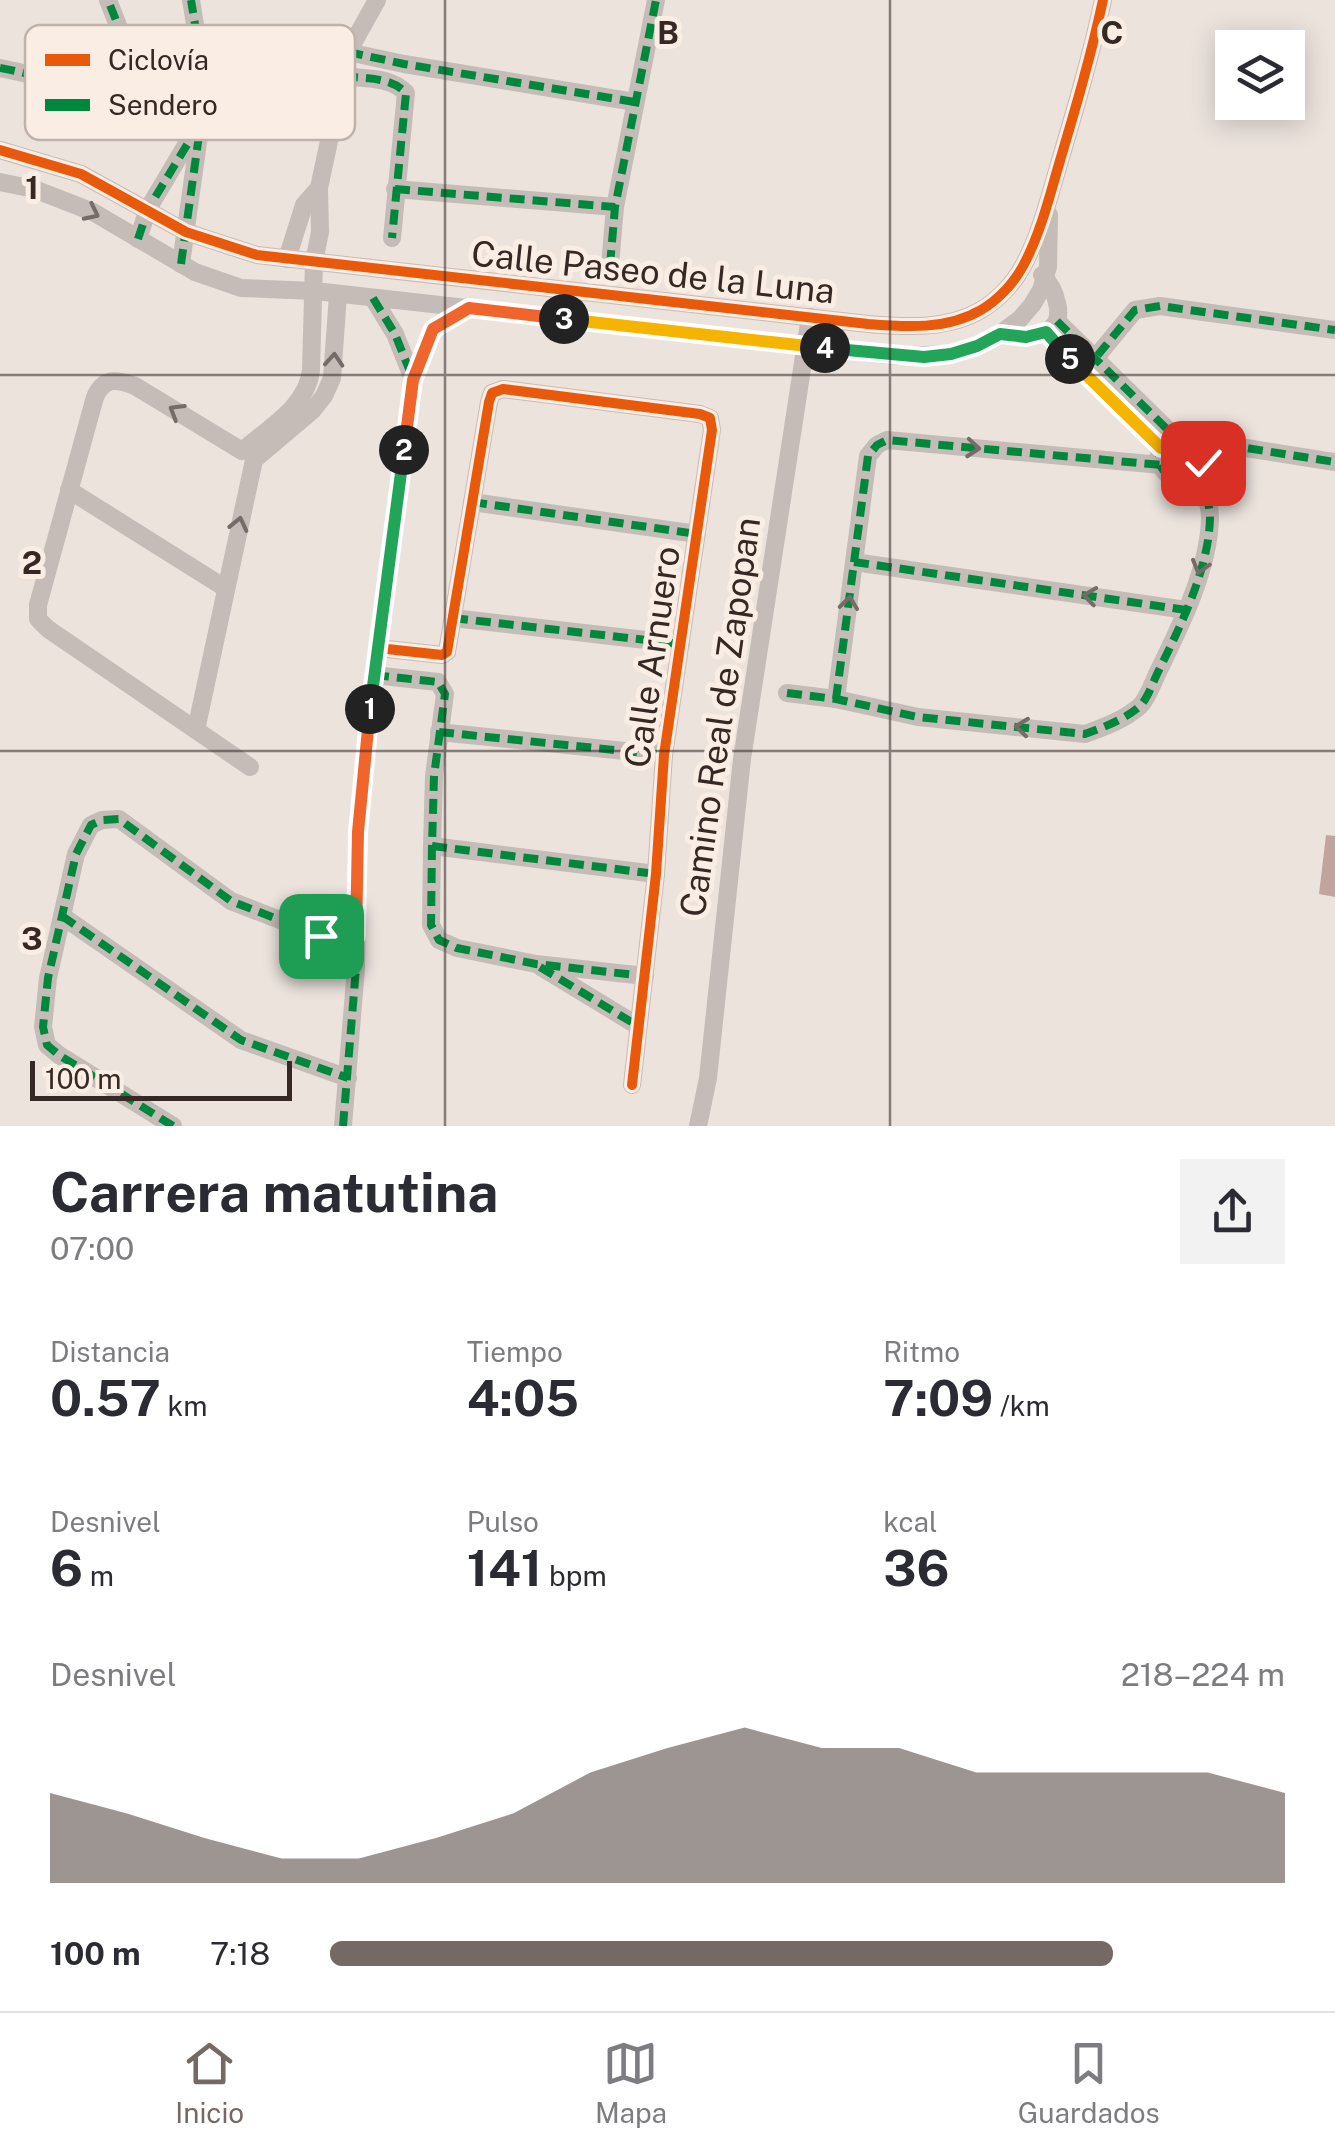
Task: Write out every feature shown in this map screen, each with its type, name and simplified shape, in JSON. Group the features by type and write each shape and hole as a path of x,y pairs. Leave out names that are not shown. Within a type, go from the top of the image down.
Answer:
{"street":[{"path":"108,0 118,25"},
{"path":"191,0 195,25"},
{"path":"355,39 377,0"},
{"path":"610,265 615,207 656,0"},
{"name":"Calle Paseo de la Luna","path":"0,150 81,174 186,232 257,255 810,317 897,326 929,325 958,320 982,310 1004,293 1022,268 1050,194 1090,61 1102,0"},
{"path":"355,54 635,102"},
{"path":"0,68 25,74"},
{"path":"355,78 390,82 406,93 392,238"},
{"path":"138,239 148,209 190,140"},
{"path":"182,264 199,140"},
{"path":"250,767 48,629 38,619 38,605 95,397 107,380 135,386 242,451 302,399 310,385 314,262 320,232 319,188 329,140"},
{"name":"Calle Paseo de la Luna","path":"0,182 34,189 93,212 195,272 241,288 315,291 924,357 977,346 1000,334 1032,306 1045,277 1050,194"},
{"path":"286,259 304,205 319,188"},
{"path":"395,189 615,207"},
{"path":"1000,334 1026,337 1051,326 1058,307 1045,277 1022,268"},
{"path":"601,323 606,294"},
{"path":"196,730 254,460 324,396 332,378 338,295"},
{"path":"373,298 396,334 413,380"},
{"path":"1089,366 1135,310 1160,306 1335,330"},
{"path":"343,1126 356,936 358,832 374,675 413,380 433,329 469,308"},
{"name":"Camino Real de Zapopan","path":"698,1126 708,1078 742,758 810,317"},
{"path":"1051,326 1165,450 1171,476 1194,475 1203,463 1202,448"},
{"name":"Calle Arnuero","path":"472,502 492,392 502,389 710,418 712,430 664,755 656,874 632,1084"},
{"path":"836,699 868,456 886,440 1165,450 1190,437 1202,448 1246,448 1335,462"},
{"path":"786,693 836,699 918,717 1085,734 1109,726 1142,704 1186,610 1208,540 1210,519 1204,490 1194,475"},
{"path":"69,490 225,588"},
{"path":"378,648 442,655 449,647 472,502 697,534"},
{"path":"854,562 1186,610"},
{"path":"454,618 681,644"},
{"path":"374,675 438,682 445,694 434,776 432,846 431,925 439,940 457,948 536,964 644,976"},
{"path":"439,732 664,755"},
{"path":"173,1126 47,1045 43,1027 48,978 76,854 91,825 118,819 231,901 321,936 356,936"},
{"path":"432,846 656,874"},
{"path":"62,916 241,1040 348,1078"},
{"path":"536,964 638,1026"}],"building":[{"path":"1326,835 1335,836 1335,897 1319,894"}],"marked path":[{"path":"108,0 118,25"},
{"path":"191,0 195,25"},
{"path":"610,265 615,207 656,0"},
{"path":"355,54 635,102"},
{"path":"0,68 25,73"},
{"path":"355,77 385,81 406,93 392,238"},
{"path":"138,239 148,209 190,140"},
{"path":"181,264 198,140"},
{"path":"395,189 615,207"},
{"path":"373,298 395,334 413,379"},
{"path":"1083,373 1135,310 1160,306 1335,330"},
{"path":"343,1126 356,968 358,832 371,698 413,379 433,329 469,309"},
{"path":"1057,321 1174,436"},
{"path":"1046,332 1161,448"},
{"path":"1181,435 1196,442 1203,457 1196,472 1181,479 1166,472 1159,457 1166,442 1181,435"},
{"path":"836,699 868,456 877,445 887,440 1161,465"},
{"path":"1202,448 1246,448 1335,462"},
{"path":"787,693 918,717 1085,734 1121,719 1140,706 1148,694 1184,617 1205,557 1209,506 1194,475"},
{"path":"472,502 697,534"},
{"path":"854,562 1186,610"},
{"path":"453,618 681,644"},
{"path":"374,675 438,682 445,694 434,776 432,846 431,925 439,940 457,948 536,964 645,976"},
{"path":"439,732 664,755"},
{"path":"173,1126 47,1045 43,1027 48,978 76,854 91,825 119,819 231,901 321,936 356,936"},
{"path":"432,846 656,874"},
{"path":"62,916 241,1040 348,1078"},
{"path":"540,967 638,1026"}],"cycle path":[{"path":"0,150 81,174 186,232 257,255 868,324 940,324 968,316 993,301 1015,279 1029,254 1044,216 1103,0"},
{"path":"378,648 442,655 447,652 492,393 503,389 710,418 712,430 664,755 656,874 632,1085"}],"route":[{"path":"321,936 356,936 358,832 371,698 413,380 433,329 469,308 897,356 951,354 1000,334 1026,337 1046,332 1161,448 1174,436 1190,437 1202,448 1203,463"}]}
